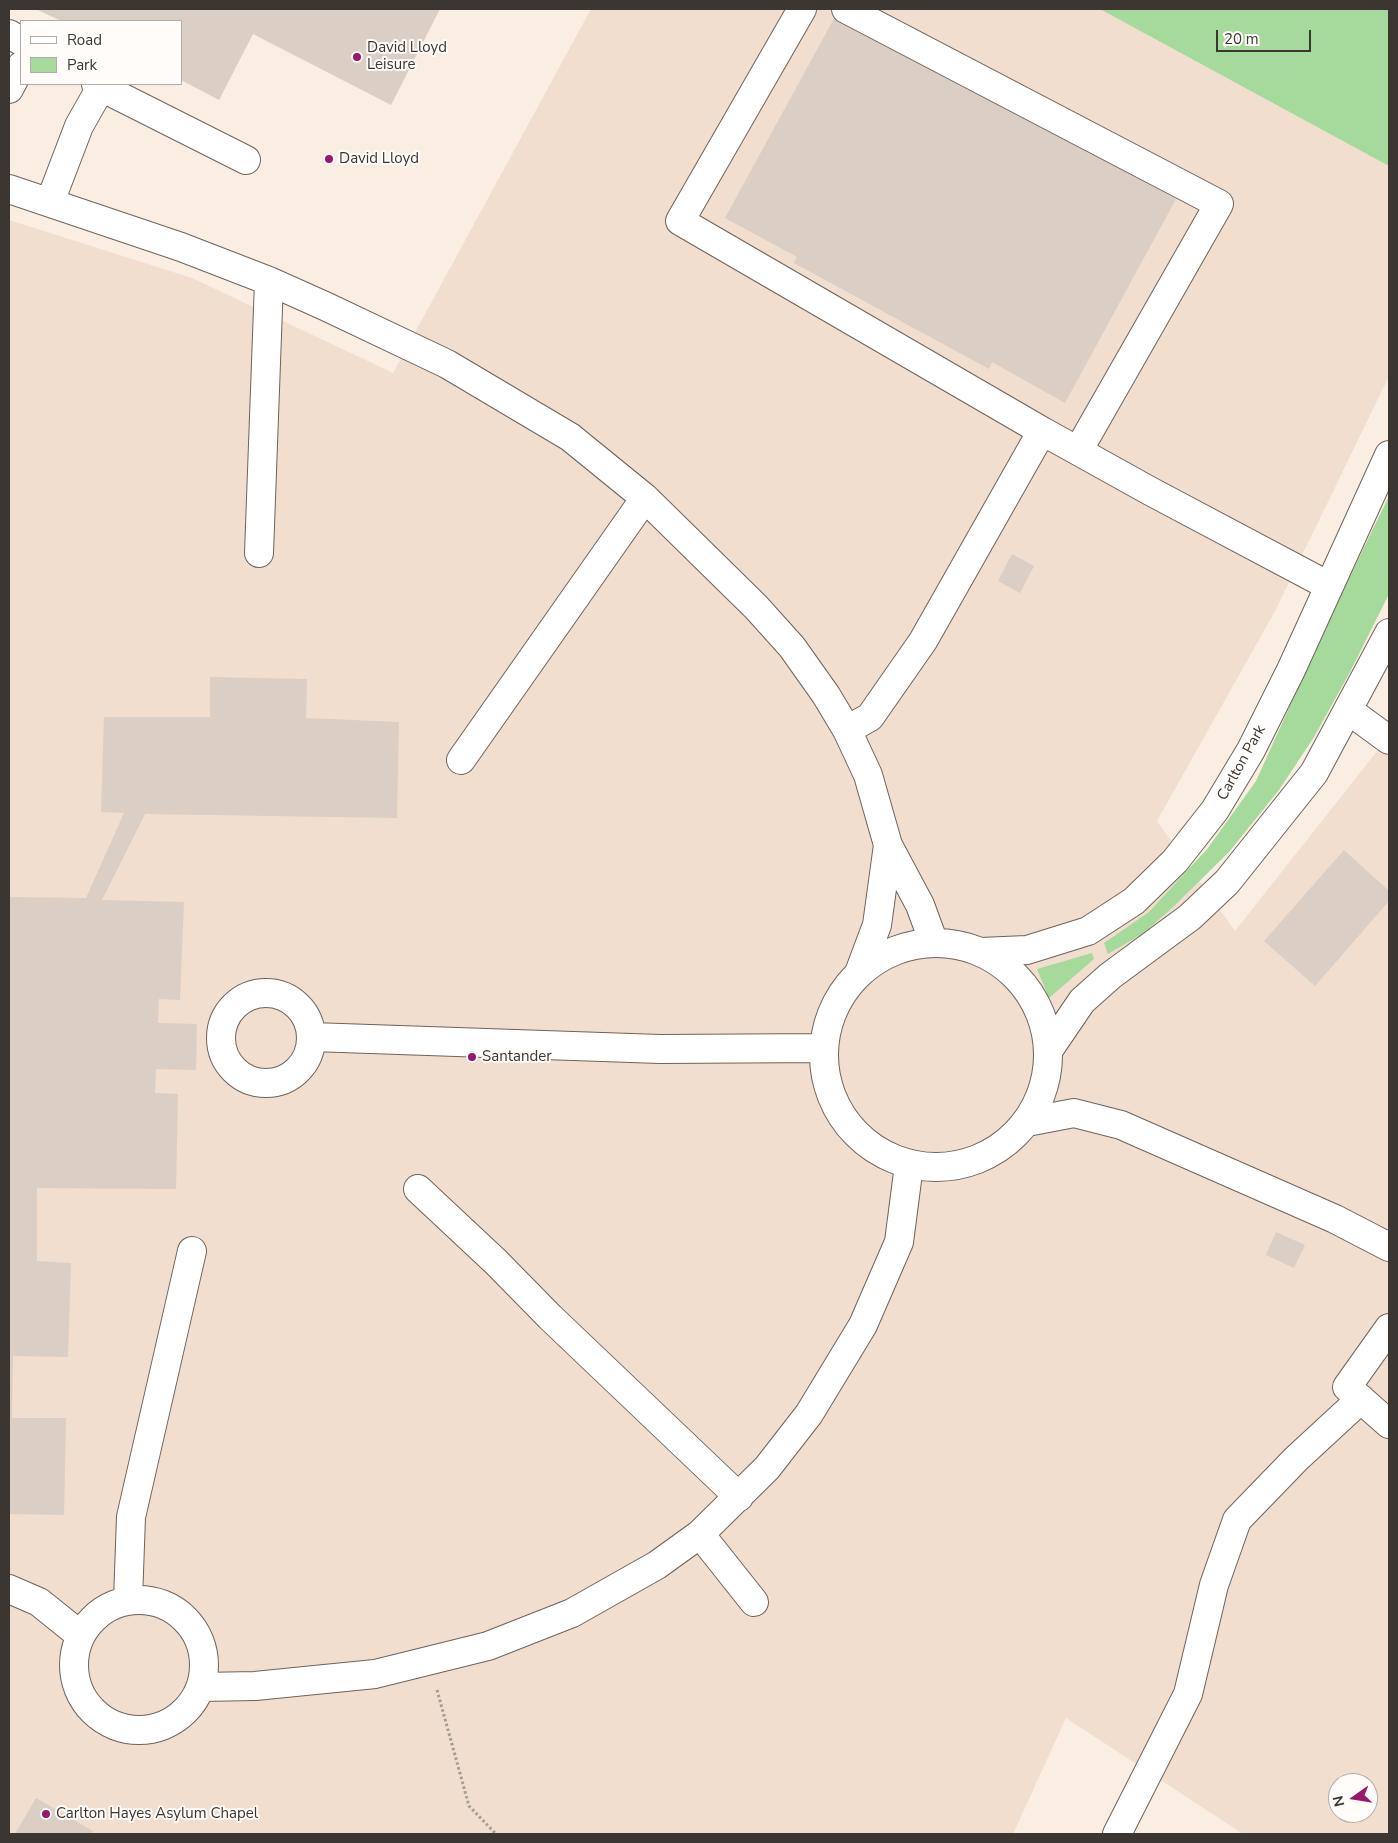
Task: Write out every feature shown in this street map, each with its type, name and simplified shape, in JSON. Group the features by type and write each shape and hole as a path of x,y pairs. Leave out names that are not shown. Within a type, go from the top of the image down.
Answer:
{"street":[{"path":"802,9 680,221 1042,431 1329,586"},
{"path":"846,9 1219,204 1078,451"},
{"path":"9,34 20,40"},
{"path":"9,89 20,68"},
{"path":"50,202 79,126 99,85 246,160"},
{"path":"9,189 181,246 269,281 447,364 570,437 645,498 756,607 792,647 847,730 868,775 888,845 920,904 934,943"},
{"path":"258,553 269,281"},
{"path":"847,730 870,717 923,641 1042,431"},
{"name":"Carlton Park","path":"982,952 1028,950 1088,931 1134,901 1175,861 1215,810 1251,750 1291,670 1389,455"},
{"path":"461,760 645,498"},
{"path":"1048,1051 1082,1001 1110,976 1190,917 1227,882 1314,774 1389,633"},
{"path":"1348,710 1389,740"},
{"path":"859,973 877,925 888,845"},
{"path":"934,943 958,945 982,952 1008,969 1029,992 1042,1020 1048,1051 1043,1088 1027,1122 1003,1146 974,1161 942,1168 909,1165 873,1149 845,1122 828,1087 824,1048 829,1020 841,995 859,973 881,957 907,946 934,943"},
{"path":"312,1037 660,1048 824,1048"},
{"path":"1027,1122 1074,1113 1121,1125 1326,1215 1389,1247"},
{"path":"201,1687 255,1686 375,1674 488,1646 572,1613 657,1565 700,1534 767,1468 809,1414 863,1325 899,1242 909,1165"},
{"path":"418,1189 738,1497"},
{"path":"128,1600 131,1517 192,1251"},
{"path":"1389,1328 1347,1386 1389,1424"},
{"path":"1117,1834 1188,1694 1214,1585 1237,1520 1296,1459 1361,1399"},
{"path":"700,1534 754,1602"},
{"path":"9,1589 39,1602 80,1636"},
{"path":"128,1600 147,1600 166,1605 182,1615 195,1630 204,1658 201,1687 190,1706 174,1720 161,1726 134,1730 113,1725 95,1714 82,1697 74,1677 74,1656 80,1636 92,1619 108,1606 128,1600"}],"path":[{"path":"429,1662 468,1806 496,1834"}],"shaded area":[{"name":"Santander","path":"591,9 1123,9 1389,158 1389,376 1274,613 1157,821 1235,931 1389,736 1389,1834 1243,1834 1066,1718 1013,1834 9,1834 9,220 192,278 393,373"}],"green space":[{"path":"1100,9 1389,9 1389,166"},
{"path":"1389,496 1389,594 1349,674 1314,737 1279,790 1229,852 1144,933 1108,954 1104,943 1149,912 1208,848 1256,781 1332,613"},
{"path":"1092,953 1094,959 1049,998 1037,969"}],"building":[{"name":"David Lloyd Leisure","path":"36,9 440,9 391,105 253,34 219,100 182,81 182,20 59,20"},
{"path":"837,13 1176,199 1065,403 992,362 989,369 794,263 797,257 725,218"},
{"path":"1012,554 1034,566 1020,593 998,581"},
{"path":"210,677 307,679 306,718 399,722 397,818 145,814 102,900 184,902 180,1000 159,999 158,1023 197,1024 196,1070 156,1069 155,1093 178,1094 176,1189 37,1188 37,1261 71,1263 68,1357 13,1356 12,1418 66,1418 64,1515 9,1514 9,897 86,898 124,813 101,812 104,717 210,717"},
{"path":"1344,850 1389,891 1389,901 1315,986 1264,941"},
{"path":"1276,1232 1305,1245 1294,1268 1266,1255"},
{"name":"Carlton Hayes Asylum Chapel","path":"36,1798 93,1831 91,1834 15,1834"}],"place":[{"name":"David Lloyd Leisure","path":"357,57"},
{"name":"David Lloyd","path":"329,159"},
{"name":"Santander","path":"472,1057"},
{"name":"Carlton Hayes Asylum Chapel","path":"46,1814"}]}
